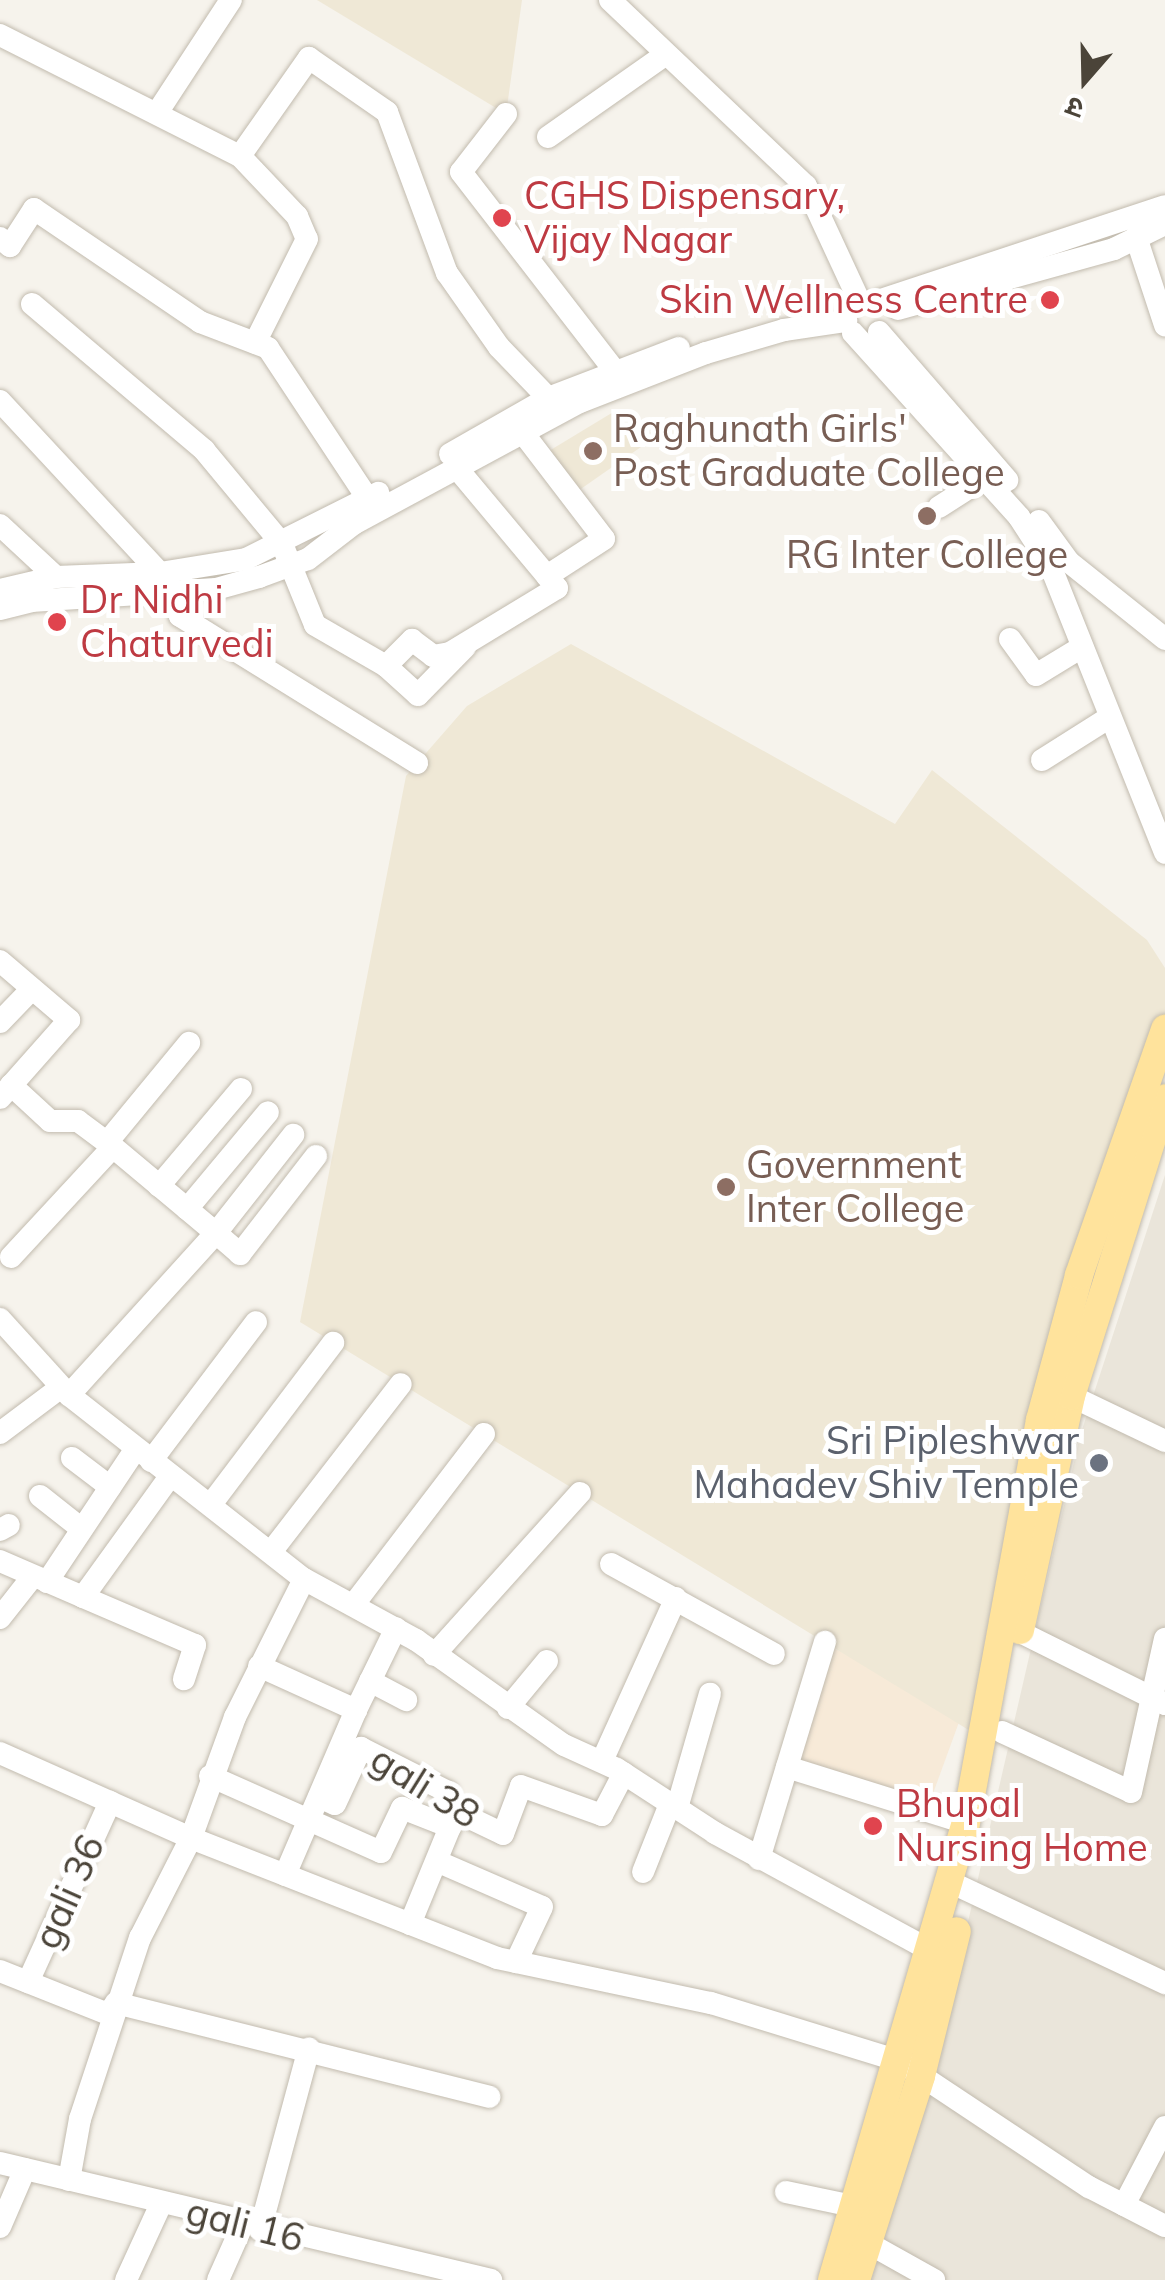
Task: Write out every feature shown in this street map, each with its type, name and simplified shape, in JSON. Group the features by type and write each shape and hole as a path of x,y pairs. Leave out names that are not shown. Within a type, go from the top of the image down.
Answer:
{"main road":[{"path":"832,2280 910,2068 933,1952 959,1886 966,1823 1032,1451 1080,1275 1165,1029"},
{"path":"856,2280 1002,1732 1071,1396 1165,1098"}],"street":[{"path":"157,112 231,0"},
{"path":"610,0 762,138 806,186 864,314 1050,565 1165,853"},
{"path":"0,35 240,156 297,216 306,238 255,342"},
{"path":"548,137 666,54"},
{"path":"240,156 309,58 387,112 447,272 499,347 548,398"},
{"path":"506,114 462,172 614,370"},
{"path":"0,590 56,577 160,573 286,555 368,499 548,398 614,370 708,338 864,314 1165,206"},
{"path":"0,238 10,246 34,209 200,322 268,348 368,499"},
{"path":"0,609 31,601 216,589 456,467 520,429 706,353 784,330 864,314 1096,255 1165,224"},
{"path":"1136,236 1165,325"},
{"path":"32,304 204,450 286,555 315,625 386,666 418,696 472,640"},
{"path":"864,314 966,427 1068,562 1165,639"},
{"path":"0,401 160,573"},
{"path":"520,429 604,539 547,576"},
{"path":"386,666 412,640 433,656 472,640 557,588 456,467"},
{"path":"939,508 986,477"},
{"path":"0,525 56,577"},
{"path":"177,593 180,616 417,764"},
{"path":"1010,639 1036,675 1082,647"},
{"path":"1042,760 1110,716"},
{"path":"0,961 69,1020 6,1092 50,1122 78,1121 240,1254 316,1156"},
{"path":"0,1022 32,989"},
{"path":"113,1147 109,1140 190,1043"},
{"path":"159,1186 242,1089"},
{"path":"187,1209 268,1112"},
{"path":"0,1434 64,1391 216,1233 293,1135"},
{"path":"11,1258 113,1147"},
{"path":"0,1319 64,1391 304,1579 396,1628 508,1708 624,1773 759,1859 933,1952"},
{"path":"0,1618 40,1579 110,1488 256,1322"},
{"path":"212,1504 333,1342"},
{"path":"272,1552 401,1384"},
{"path":"1071,1396 1165,1442"},
{"path":"354,1604 484,1434"},
{"path":"72,1458 110,1488"},
{"path":"83,1597 171,1475"},
{"path":"434,1654 580,1493"},
{"path":"40,1496 82,1528"},
{"path":"0,1562 195,1645 184,1679"},
{"path":"611,1564 774,1654"},
{"path":"0,1972 108,2014 190,1838 210,1776 258,1666 304,1579"},
{"path":"602,1761 676,1598"},
{"path":"285,1875 396,1628"},
{"path":"1020,1632 1160,1702"},
{"path":"1002,1732 1131,1792 1160,1702 1165,1639"},
{"path":"759,1859 825,1642"},
{"path":"508,1708 548,1660"},
{"path":"258,1666 356,1710"},
{"path":"370,1681 406,1700"},
{"path":"643,1872 674,1806 710,1694"},
{"name":"gali 38","path":"318,1797 334,1804 360,1748 448,1792 447,1807 503,1834 520,1786 602,1815 624,1773"},
{"path":"0,1753 190,1838 516,1962 711,2003 910,2068 1124,2205 1165,2226"},
{"path":"787,1767 966,1823"},
{"path":"210,1776 381,1852 402,1808 450,1828 410,1924"},
{"name":"gali 36","path":"28,1982 110,1802"},
{"path":"442,1863 542,1907 516,1962"},
{"path":"959,1886 1165,1984"},
{"path":"116,2002 488,2096"},
{"path":"69,2180 116,2002"},
{"path":"218,2280 251,2228 309,2048"},
{"path":"1124,2205 1165,2126"},
{"name":"gali 16","path":"0,2164 251,2228 491,2280"},
{"path":"0,2227 25,2170"},
{"path":"786,2192 856,2207"},
{"path":"126,2280 161,2204"},
{"path":"868,2243 934,2280"}],"shaded area":[{"path":"317,0 522,0 506,114"},
{"name":"Raghunath Girls' Post Graduate College","path":"615,411 641,447 575,493 544,454"},
{"name":"Government Inter College","path":"571,644 895,824 932,770 1147,940 1165,968 1165,1052 972,1732 300,1322 406,776 467,706"},
{"path":"1165,1175 1165,2280 862,2280 935,2065 1080,1436"},
{"path":"826,1646 968,1698 926,1812 784,1761"}],"place":[{"name":"CGHS Dispensary, Vijay Nagar","path":"502,218"},
{"name":"Skin Wellness Centre","path":"1050,300"},
{"name":"Raghunath Girls' Post Graduate College","path":"593,451"},
{"name":"RG Inter College","path":"927,516"},
{"name":"Dr Nidhi Chaturvedi","path":"57,622"},
{"name":"Government Inter College","path":"726,1187"},
{"name":"Sri Pipleshwar Mahadev Shiv Temple","path":"1099,1463"},
{"name":"Bhupal Nursing Home","path":"873,1826"}]}
